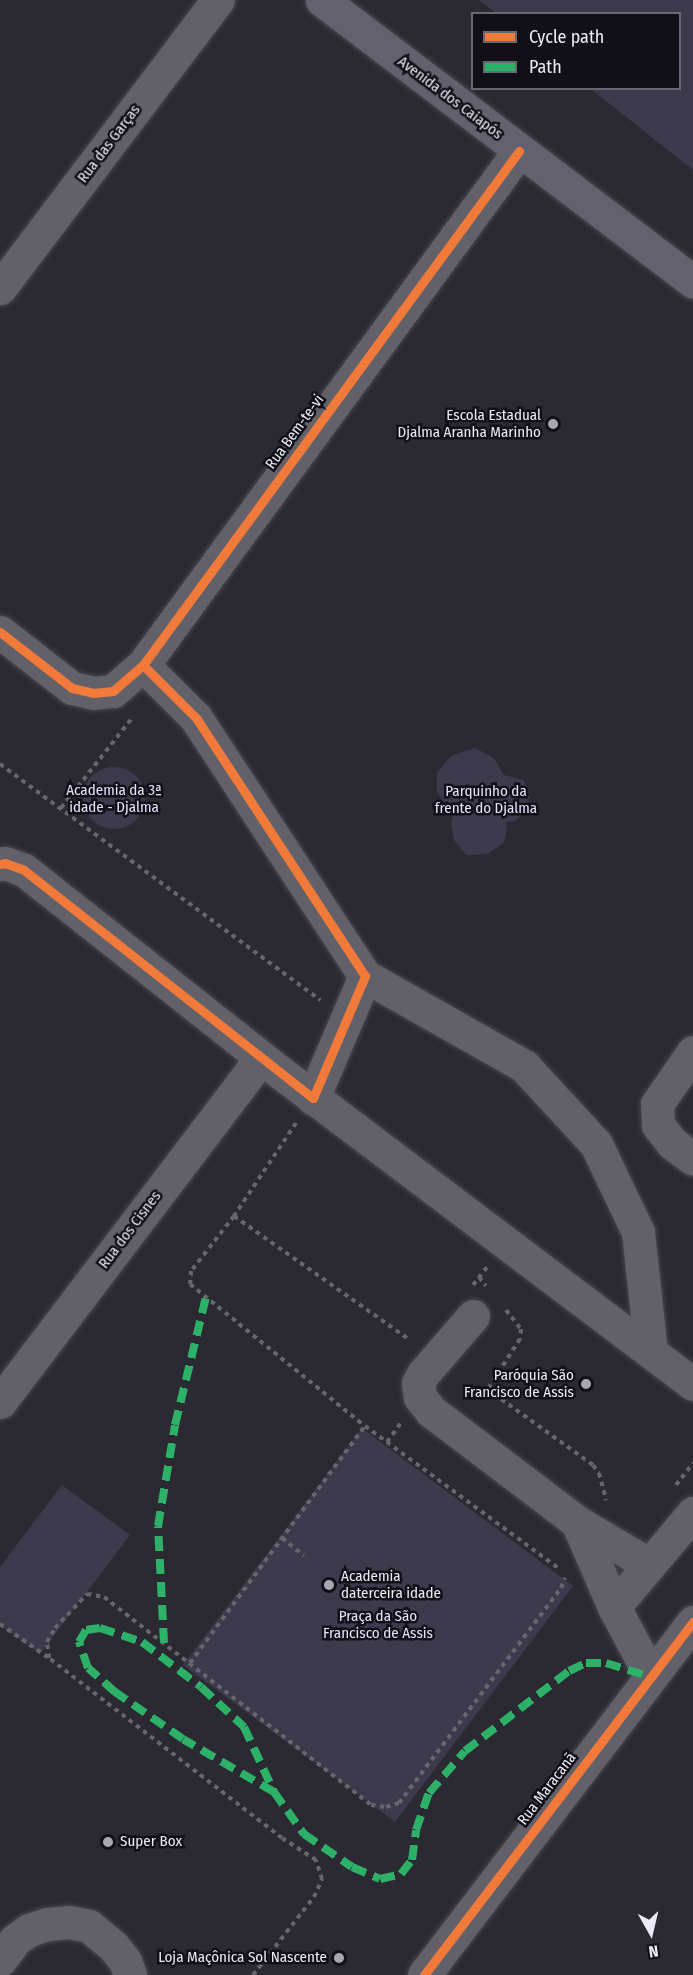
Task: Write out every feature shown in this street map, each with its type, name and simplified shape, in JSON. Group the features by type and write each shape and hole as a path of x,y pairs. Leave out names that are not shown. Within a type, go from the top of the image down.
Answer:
{"main road":[{"name":"Avenida dos Caiapós","path":"322,0 693,282"}],"street":[{"name":"Rua das Garças","path":"0,288 218,0"},
{"name":"Rua Bem-te-vi","path":"0,632 72,688 93,693 113,691 151,673 519,151"},
{"path":"151,673 196,718 365,976 524,1066 596,1144 638,1232 651,1352"},
{"path":"12,867 313,1098 693,1383"},
{"path":"313,1098 365,976"},
{"path":"682,1151 658,1125 657,1104 693,1052"},
{"name":"Rua dos Cisnes","path":"0,1402 261,1058"},
{"path":"489,1304 436,1359 418,1383 420,1397 431,1411 577,1522 648,1564"},
{"path":"614,1607 648,1564 682,1502"},
{"path":"577,1522 614,1607 651,1677"},
{"name":"Rua Maracanã","path":"424,1975 693,1622"},
{"path":"0,1960 15,1940 29,1930 47,1924 69,1922 89,1926 114,1947 125,1961 130,1975"}],"path":[{"path":"61,808 151,673"},
{"path":"0,764 319,997 322,1004"},
{"path":"49,1658 47,1642 55,1628 87,1594 104,1597 370,1805 386,1807 399,1803 561,1588 565,1578 561,1569 365,1426 190,1284 191,1271 234,1216 313,1098"},
{"path":"234,1216 436,1359"},
{"path":"489,1304 466,1302 471,1288 507,1243"},
{"path":"479,1277 489,1304 521,1329 520,1339 489,1387 494,1394 593,1465 610,1507"},
{"path":"190,1663 365,1426"},
{"path":"682,1502 693,1464"},
{"path":"282,1538 304,1556"},
{"path":"0,1624 49,1658 282,1838 316,1860 322,1879 314,1897 253,1975"}],"green space":[{"path":"479,0 693,0 693,170 592,90 681,90 681,12 495,12"},
{"name":"Parquinho da frente do Djalma","path":"475,748 494,758 504,775 524,780 530,795 526,811 515,821 506,822 507,831 503,844 487,854 466,855 454,840 451,823 456,806 445,805 437,791 437,773 451,756"},
{"name":"Academia da 3ª idade - Djalma","path":"114,767 136,776 145,798 136,820 114,829 92,820 83,798 92,776"},
{"name":"Praça da São Francisco de Assis","path":"362,1428 573,1586 395,1822 183,1665"},
{"path":"62,1485 130,1535 40,1654 0,1625 0,1567"}],"marked path":[{"path":"164,1643 158,1526 175,1425 206,1297"},
{"path":"274,1792 183,1739 115,1692 88,1668 79,1642 86,1630 100,1628 142,1642 201,1687 244,1727 274,1792 304,1834 352,1867 380,1879 401,1874 412,1860 416,1830 429,1793 465,1751 569,1671 586,1663 606,1663 651,1677"}],"cycle path":[{"path":"0,632 72,688 93,693 113,691 143,665 519,151"},
{"path":"0,864 5,863 24,870 313,1098 365,976 196,718 143,665"},
{"path":"424,1975 693,1622"}],"place":[{"name":"Escola Estadual Djalma Aranha Marinho","path":"553,424"},
{"name":"Paróquia São Francisco de Assis","path":"586,1384"},
{"name":"Academia daterceira idade","path":"329,1585"},
{"name":"Super Box","path":"108,1842"},
{"name":"Loja Maçônica Sol Nascente","path":"339,1958"}]}
